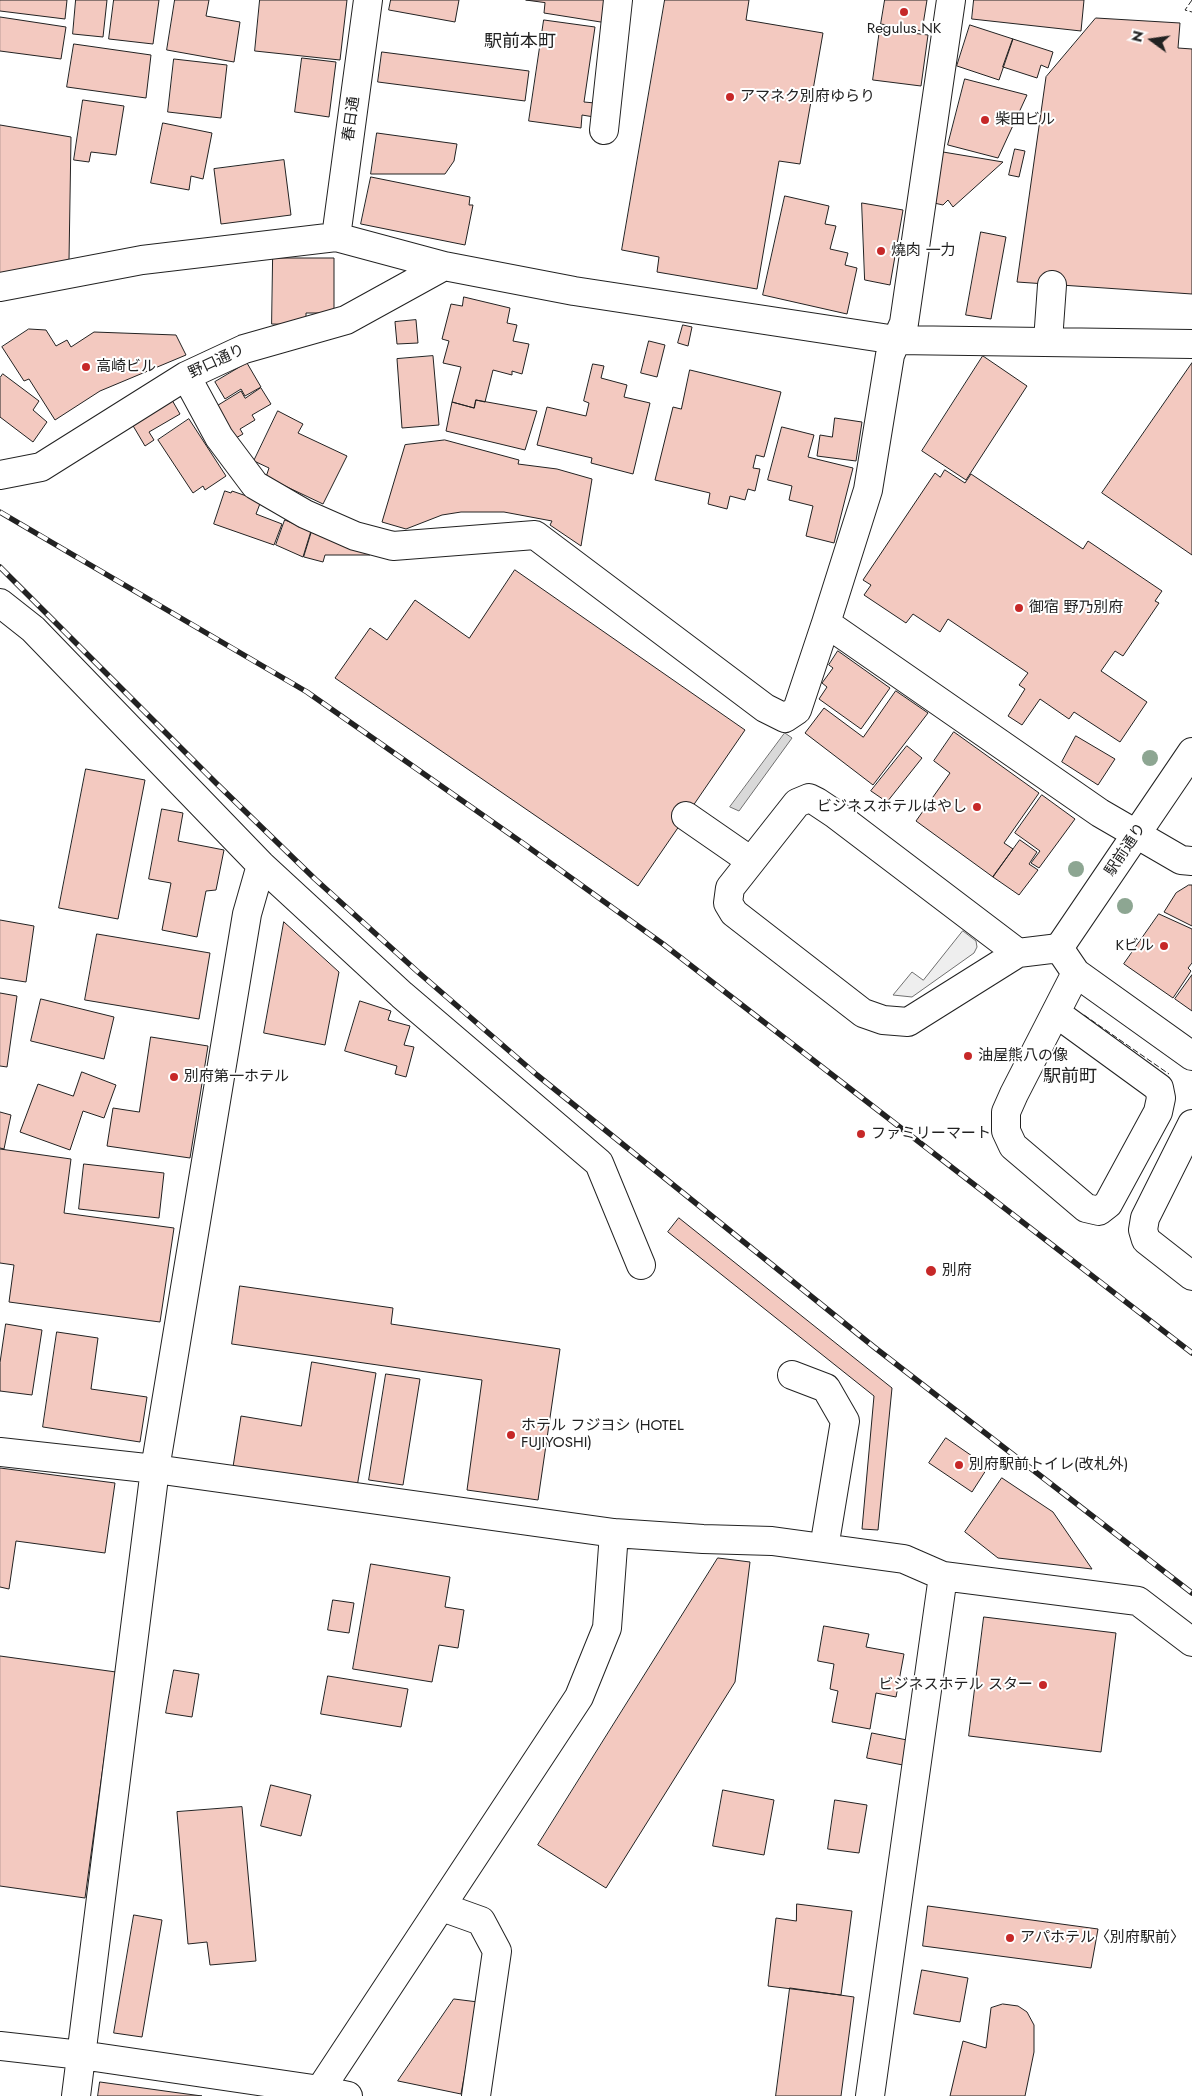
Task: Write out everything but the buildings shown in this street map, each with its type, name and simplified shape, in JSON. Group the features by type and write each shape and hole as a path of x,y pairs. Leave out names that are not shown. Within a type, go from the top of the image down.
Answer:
{"street":[{"name":"春日通","path":"336,237 368,0"},
{"path":"604,130 618,0"},
{"path":"186,376 219,437 255,485 297,510 355,536 393,546 535,535 765,708 785,718 797,710 868,490 890,356 904,323 951,0"},
{"path":"0,287 142,260 336,237 444,266 574,291 896,340 1192,344"},
{"name":"野口通り","path":"0,475 41,467 186,376 244,349 346,320 444,266"},
{"path":"1048,341 1052,286"},
{"path":"0,603 33,629 261,865 402,995 599,1163 641,1265"},
{"path":"826,623 1100,813 1181,860 1192,861"},
{"name":"駅前通り","path":"1059,948 1192,752"},
{"path":"1018,953 835,814 809,798 797,803 730,888 728,903 734,913 863,1013 883,1020 908,1022 1018,953 1059,948 1076,973 1192,1056"},
{"path":"686,816 751,861"},
{"path":"76,2096 155,1470 247,914 261,865"},
{"path":"1056,1013 1159,1088 1161,1098 1158,1112 1108,1204 1099,1211 1086,1208 1013,1146 1006,1131 1006,1112 1076,973"},
{"path":"1192,1124 1145,1218 1143,1230 1146,1240 1192,1276"},
{"path":"792,1375 826,1388 845,1421 824,1548"},
{"path":"0,1452 155,1470 614,1533 772,1541 904,1559 943,1576 1138,1602 1192,1642"},
{"path":"318,2093 579,1697 607,1628 614,1533"},
{"path":"870,2096 943,1576"},
{"path":"442,1907 481,1920 497,1951 476,2096"},
{"path":"0,2046 81,2055 318,2093 348,2096"}],"shaded area":[{"path":"785,733 792,738 739,811 730,807"},
{"path":"963,931 976,941 977,947 974,953 912,997 893,995 912,972 923,980"}],"railway":[{"path":"0,512 307,692 524,844 663,944 1192,1353"},
{"path":"0,567 315,879 418,972 537,1075 874,1347 1192,1593"}],"fence":[{"path":"1192,0 1185,10 1192,12"},
{"path":"1084,1015 1169,1074"}],"place":[{"name":"Regulus NK","path":"904,12"},
{"name":"アマネク別府ゆらり","path":"730,97"},
{"name":"柴田ビル","path":"985,120"},
{"name":"燒肉 一力","path":"881,251"},
{"name":"高崎ビル","path":"86,367"},
{"name":"御宿 野乃別府","path":"1019,608"},
{"name":"ビジネスホテルはやし","path":"977,807"},
{"name":"Kビル","path":"1164,946"},
{"name":"油屋熊八の像","path":"968,1056"},
{"name":"別府第一ホテル","path":"174,1077"},
{"name":"ファミリーマート","path":"861,1134"},
{"name":"別府","path":"931,1271"},
{"name":"ホテル フジヨシ (HOTEL FUJIYOSHI)","path":"511,1435"},
{"name":"別府駅前トイレ(改札外)","path":"959,1465"},
{"name":"ビジネスホテル スター","path":"1043,1685"},
{"name":"アパホテル〈別府駅前〉","path":"1010,1938"}],"district":[{"name":"駅前本町","path":"520,43"},
{"name":"駅前町","path":"1070,1078"}]}
